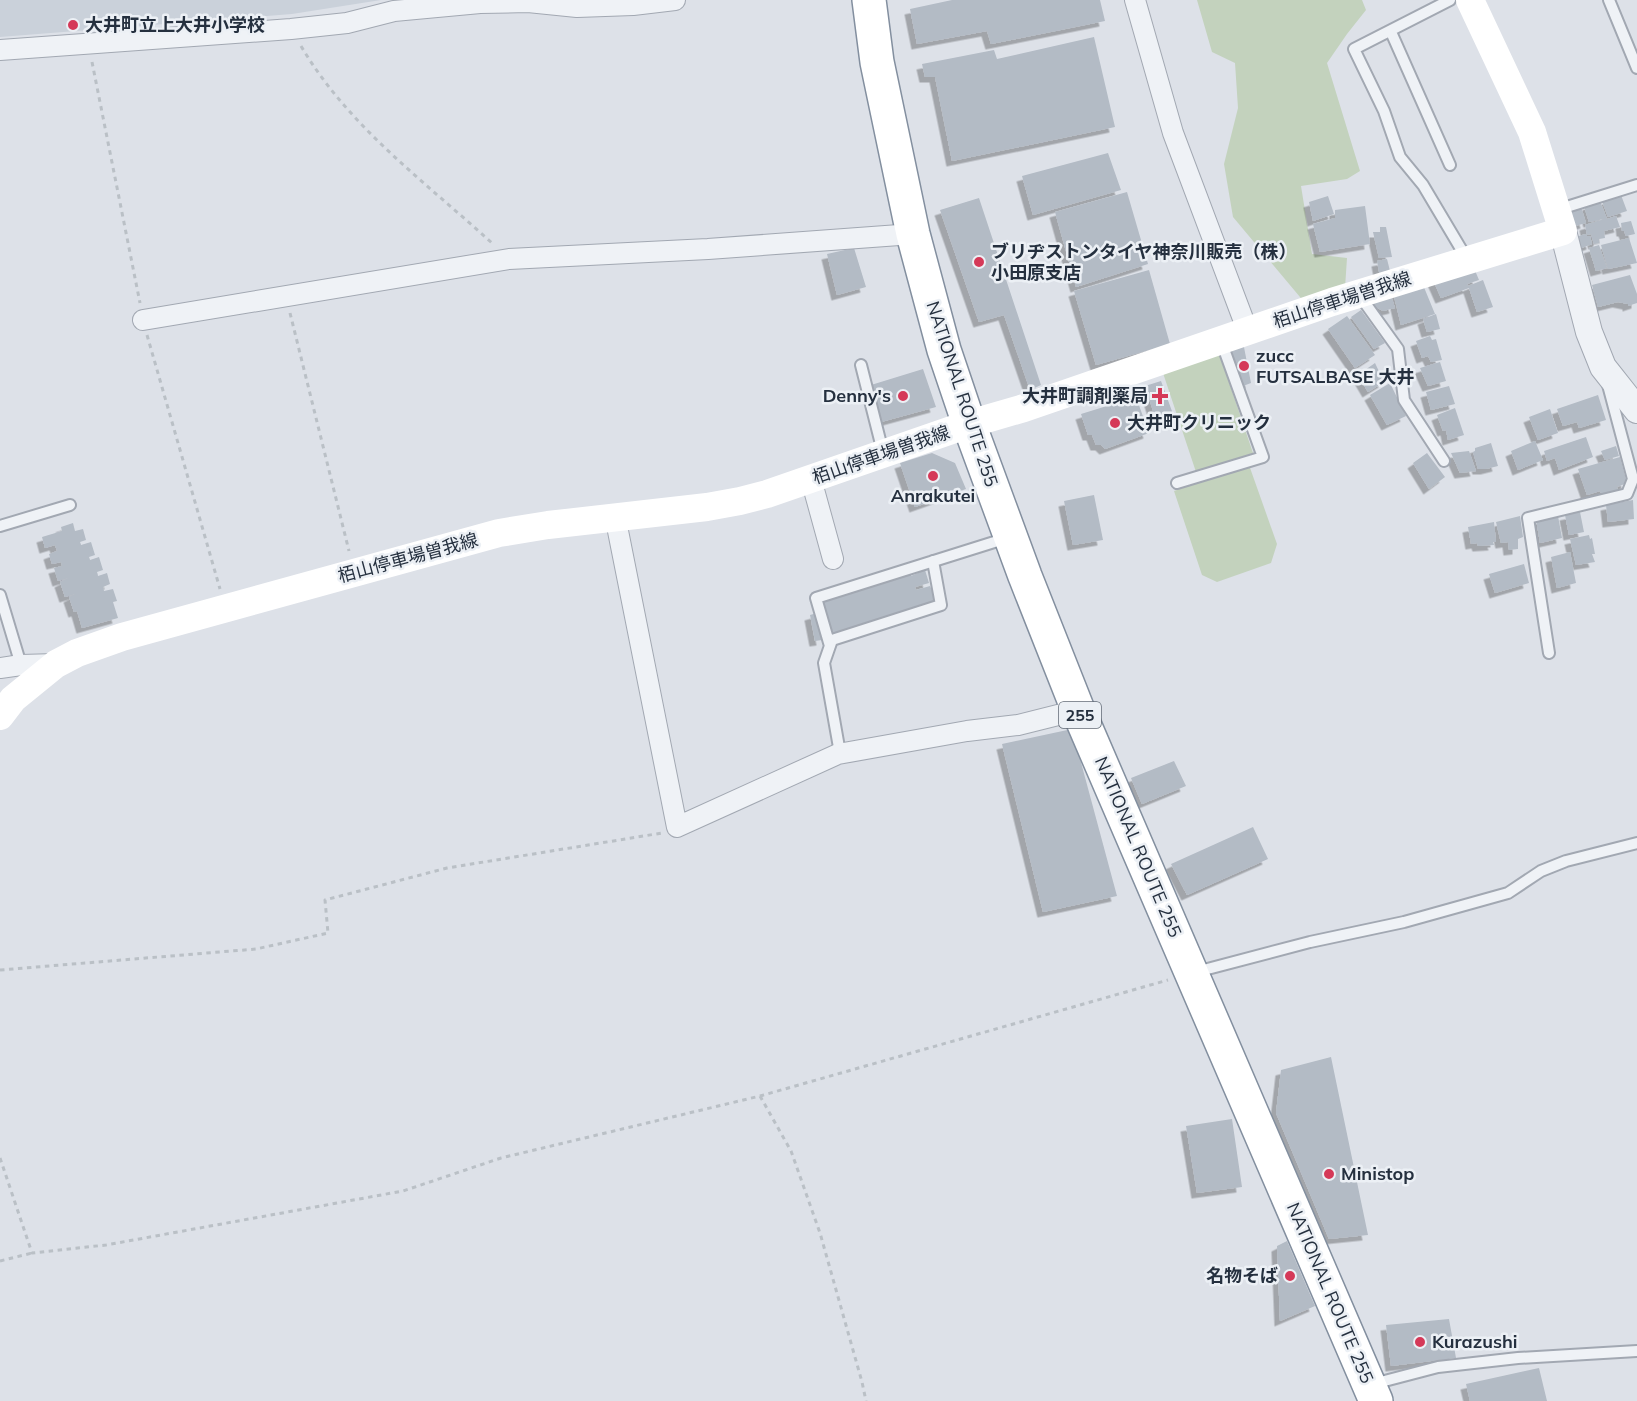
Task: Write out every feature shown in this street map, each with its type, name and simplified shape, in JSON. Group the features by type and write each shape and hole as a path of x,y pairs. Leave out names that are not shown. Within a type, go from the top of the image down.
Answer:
{"highway":[{"name":"NATIONAL ROUTE 255","path":"869,0 877,62 913,234 944,351 969,424 1078,710 1373,1393"}],"main road":[{"path":"1470,0 1492,42 1532,132 1560,221"},
{"name":"栢山停車場曽我線","path":"0,716 13,699 56,664 104,642 499,533 740,501 1467,259 1560,221"}],"street":[{"path":"0,50 347,23 393,6 528,2 577,7 633,5 675,0"},
{"path":"1135,0 1173,133 1248,332"},
{"path":"1560,221 1589,332 1603,367 1637,410"},
{"path":"143,320 509,259 708,249 913,234"},
{"path":"811,479 834,559"},
{"path":"615,516 677,827 840,753 967,731 1018,725 1078,710"},
{"path":"0,668 56,664"}],"lane":[{"path":"1450,0 1354,49 1384,111 1400,157 1423,185 1467,259"},
{"path":"1609,0 1637,68"},
{"path":"1391,32 1450,165"},
{"path":"1560,221 1637,185"},
{"path":"1359,294 1398,349 1404,400 1444,461"},
{"path":"1177,483 1263,456 1221,341"},
{"path":"861,365 884,454"},
{"path":"1549,653 1528,518 1627,494 1635,479 1603,367"},
{"path":"0,526 70,505"},
{"path":"831,643 816,598 1011,537"},
{"path":"840,753 824,663 831,643 836,637 941,605 933,561"},
{"path":"0,595 21,665"},
{"path":"1192,973 1310,942 1404,922 1508,893 1541,871 1566,861 1637,843"},
{"path":"1373,1393 1438,1367 1518,1358 1637,1351"}],"path":[{"path":"291,29 317,73 374,137 509,259"},
{"path":"286,296 353,572"},
{"path":"0,970 256,950 328,933 325,900 447,868 667,832 677,827"},
{"path":"0,1261 32,1253 106,1245 391,1193 501,1158 760,1096 1192,973"},
{"path":"760,1096 791,1151 820,1233 866,1401"},
{"path":"0,1158 32,1253"}],"shaded area":[{"name":"大井町立上大井小学校","path":"0,0 381,0 292,14 0,37"}],"green space":[{"path":"1197,0 1362,0 1366,10 1327,63 1360,171 1347,179 1301,186 1312,254 1347,258 1345,288 1305,303 1233,217 1224,164 1238,108 1235,63 1212,52"},
{"path":"1218,350 1253,453 1196,472 1162,370"},
{"path":"1249,465 1277,544 1271,563 1217,582 1202,575 1174,491"}],"building":[{"path":"952,0 1100,0 1105,21 991,44 987,31 917,44 910,9"},
{"path":"1094,37 1115,127 952,161 935,77 925,77 922,64 994,50 997,59"},
{"path":"1108,153 1121,190 1033,215 1022,176"},
{"path":"1127,192 1148,264 1076,287 1055,212"},
{"path":"1621,195 1627,211 1608,217 1602,201"},
{"path":"1328,196 1334,214 1313,221 1309,202"},
{"name":"ブリヂストンタイヤ神奈川販売（株） 小田原支店","path":"979,198 1041,385 1030,390 1004,315 979,322 940,210"},
{"path":"1600,201 1607,219 1616,216 1620,227 1604,231 1605,238 1599,239 1599,243 1594,244 1591,234 1587,235 1585,225 1604,219 1589,222 1584,206"},
{"path":"1365,206 1370,244 1320,252 1313,224 1335,218 1335,210"},
{"path":"1581,207 1586,223 1575,226 1569,211"},
{"path":"1631,221 1635,234 1626,236 1622,231 1621,223"},
{"path":"1380,227 1386,227 1392,257 1379,258 1373,232 1380,232"},
{"path":"1586,234 1590,236 1592,244 1579,249 1575,237"},
{"path":"1629,238 1637,263 1608,269 1601,245"},
{"path":"1599,245 1607,268 1596,271 1589,248"},
{"path":"854,248 866,287 837,295 827,254"},
{"path":"1387,259 1391,275 1380,277 1377,261"},
{"path":"1471,261 1479,280 1467,284 1468,286 1483,280 1493,307 1477,312 1469,288 1441,298 1430,273"},
{"path":"1149,270 1170,344 1096,365 1074,291"},
{"path":"1630,275 1637,294 1637,303 1628,306 1628,304 1618,302 1598,307 1592,285"},
{"path":"1421,280 1435,314 1401,325 1392,288"},
{"path":"1389,289 1395,308 1383,311 1374,306 1372,292"},
{"path":"1361,310 1385,343 1374,349 1351,317"},
{"path":"1436,314 1440,329 1427,332 1423,319"},
{"path":"1347,316 1375,355 1355,368 1328,329"},
{"path":"1430,336 1432,340 1436,339 1442,360 1431,362 1428,356 1422,358 1416,341"},
{"path":"1243,342 1251,383 1243,386 1229,348"},
{"path":"1440,362 1446,381 1428,386 1420,368"},
{"path":"1375,363 1384,382 1368,392 1358,375"},
{"name":"Denny's","path":"923,369 936,407 881,422 871,385"},
{"path":"1161,381 1173,414 1156,420 1145,386"},
{"path":"1390,383 1406,416 1387,425 1370,395"},
{"path":"1449,386 1455,404 1431,410 1426,392"},
{"path":"1598,395 1606,420 1579,428 1577,422 1563,426 1557,409"},
{"name":"大井町クリニック","path":"1136,397 1149,433 1105,449 1101,445 1096,445 1092,435 1088,435 1081,414"},
{"path":"1455,408 1464,435 1448,440 1446,430 1443,431 1437,415"},
{"path":"1550,409 1558,433 1538,440 1529,417"},
{"path":"1586,437 1593,457 1559,470 1555,458 1547,461 1544,451"},
{"path":"1535,441 1543,460 1518,470 1511,451"},
{"path":"1491,443 1498,466 1478,469 1473,452 1475,448"},
{"path":"1616,446 1619,456 1605,460 1601,451"},
{"path":"1469,451 1476,471 1460,473 1451,453"},
{"name":"Anrakutei","path":"932,453 955,463 966,489 915,507 900,463"},
{"path":"1427,453 1445,477 1429,489 1413,463"},
{"path":"1620,457 1627,483 1617,487 1618,491 1602,495 1600,491 1587,495 1578,469"},
{"path":"1094,495 1103,540 1073,545 1064,501"},
{"path":"1633,500 1634,519 1608,522 1606,505"},
{"path":"1580,512 1584,532 1569,535 1565,515"},
{"path":"1520,516 1523,537 1518,539 1518,549 1509,550 1508,542 1501,543 1496,522"},
{"path":"1558,516 1562,538 1540,543 1536,519"},
{"path":"1494,522 1496,542 1493,542 1494,545 1471,544 1468,527"},
{"path":"73,523 75,531 83,529 86,540 80,542 81,545 91,542 95,555 89,557 90,560 99,557 103,570 97,572 98,576 107,573 110,584 103,587 104,591 113,589 117,601 113,602 118,618 82,628 77,611 74,612 69,597 75,594 65,597 60,582 68,578 58,581 54,568 62,566 61,562 52,564 49,554 57,551 55,545 45,548 42,537 62,531 61,527"},
{"path":"1589,535 1590,539 1592,538 1595,554 1592,554 1595,562 1576,565 1570,539"},
{"path":"1570,552 1576,583 1557,588 1551,557"},
{"path":"1524,564 1529,583 1495,593 1489,574"},
{"path":"925,570 929,583 915,587 916,590 930,586 936,600 834,633 825,619 828,618 822,601"},
{"path":"817,613 822,640 815,641 810,615"},
{"path":"1072,729 1117,896 1043,912 1002,744"},
{"path":"1174,761 1186,786 1142,804 1131,778"},
{"path":"1253,827 1268,859 1187,895 1171,864"},
{"name":"Ministop","path":"1331,1057 1368,1235 1329,1239 1276,1113 1281,1070"},
{"path":"1232,1119 1242,1187 1197,1193 1186,1126"},
{"name":"名物そば","path":"1287,1241 1315,1306 1280,1321 1277,1246"},
{"name":"Kurazushi","path":"1449,1319 1456,1358 1391,1366 1386,1325"},
{"path":"1539,1368 1547,1401 1470,1401 1466,1384"}],"place":[{"name":"大井町立上大井小学校","path":"73,25"},
{"name":"ブリヂストンタイヤ神奈川販売（株） 小田原支店","path":"979,262"},
{"name":"zucc FUTSALBASE 大井","path":"1244,366"},
{"name":"Denny's","path":"903,396"},
{"name":"大井町調剤薬局","path":"1160,396"},
{"name":"大井町クリニック","path":"1115,423"},
{"name":"Anrakutei","path":"933,476"},
{"name":"Ministop","path":"1329,1174"},
{"name":"名物そば","path":"1290,1276"},
{"name":"Kurazushi","path":"1420,1342"}]}
